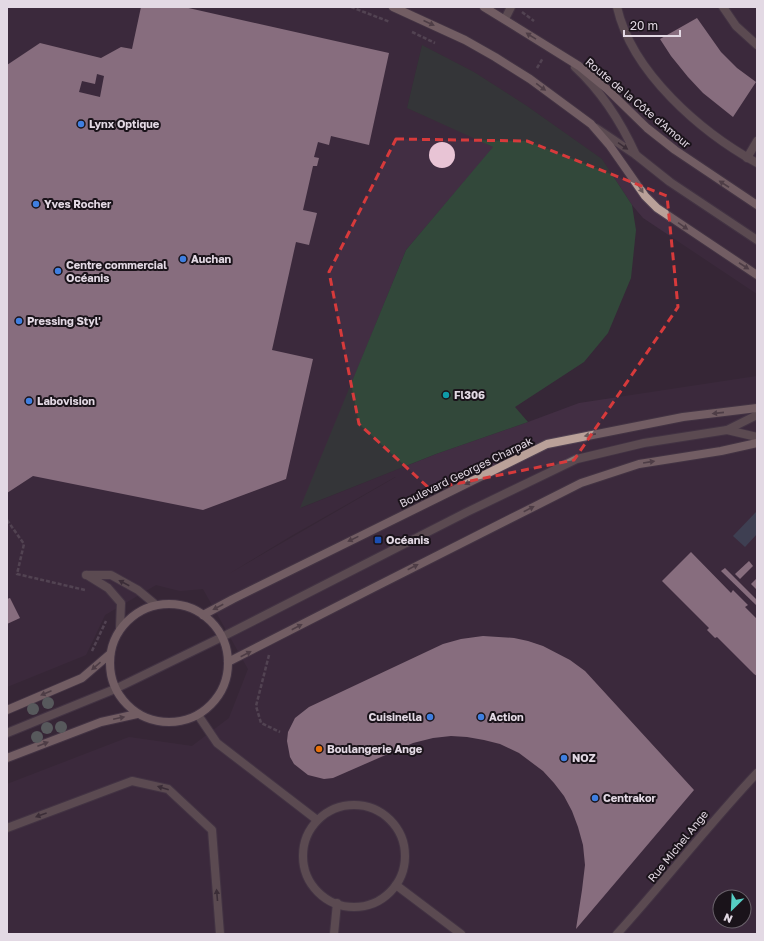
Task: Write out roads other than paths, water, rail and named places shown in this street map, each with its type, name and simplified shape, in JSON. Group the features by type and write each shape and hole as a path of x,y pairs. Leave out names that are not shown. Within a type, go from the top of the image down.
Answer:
{"main road":[{"path":"393,7 465,40 530,79 591,124 610,146 645,196 657,208 757,275"},
{"name":"Route de la Côte d'Amour","path":"484,7 564,57 592,77 647,128 675,150 757,205"},
{"name":"Boulevard Georges Charpak","path":"203,615 547,444 683,417 757,408"},
{"path":"228,662 581,483 639,464 721,451 757,443"},
{"path":"172,604 189,607 203,615 214,625 222,637 227,649 227,678 220,693 211,706 198,715 183,721 167,723 152,720 137,714 124,703 115,689 110,672 110,654 114,641 120,628 130,618 142,610 156,605 172,604"},
{"path":"7,710 82,678 110,654"},
{"path":"7,758 101,722 137,714"}],"street":[{"path":"505,19 511,7"},
{"path":"617,7 619,16 630,41 663,89 686,112 715,137 757,163"},
{"path":"723,7 736,26 757,45"},
{"path":"564,57 586,78 605,100 628,137 636,155"},
{"path":"591,124 636,155 670,182 757,240"},
{"path":"747,158 757,141"},
{"path":"7,733 115,689 222,637 467,512 577,459 644,442 727,430 757,415"},
{"path":"727,430 757,437"},
{"path":"120,628 121,603 108,588 86,575 111,575 138,590 156,605"},
{"path":"198,715 218,743 317,820"},
{"name":"Rue Michel Ange","path":"617,934 654,893 724,808 757,773"},
{"path":"7,828 132,781 168,789 212,830 220,934"},
{"path":"360,805 374,809 387,817 397,828 404,842 406,857 403,872 396,885 386,896 373,903 359,906 345,906 330,900 318,891 309,878 304,863 304,848 308,833 317,820 330,811 344,806 360,805"},
{"path":"396,885 461,934"},
{"path":"334,934 337,903"}],"water":[{"path":"756,512 757,534 745,547 733,536"}],"place":[{"name":"Lynx Optique","path":"81,124"},
{"name":"Yves Rocher","path":"36,204"},
{"name":"Auchan","path":"183,259"},
{"name":"Centre commercial Océanis","path":"58,271"},
{"name":"Pressing Styl'","path":"19,321"},
{"name":"Fl306","path":"446,395"},
{"name":"Labovision","path":"29,401"},
{"name":"Océanis","path":"378,540"},
{"name":"Cuisinella","path":"430,717"},
{"name":"Action","path":"481,717"},
{"name":"Boulangerie Ange","path":"319,749"},
{"name":"NOZ","path":"564,758"},
{"name":"Centrakor","path":"595,798"}]}
